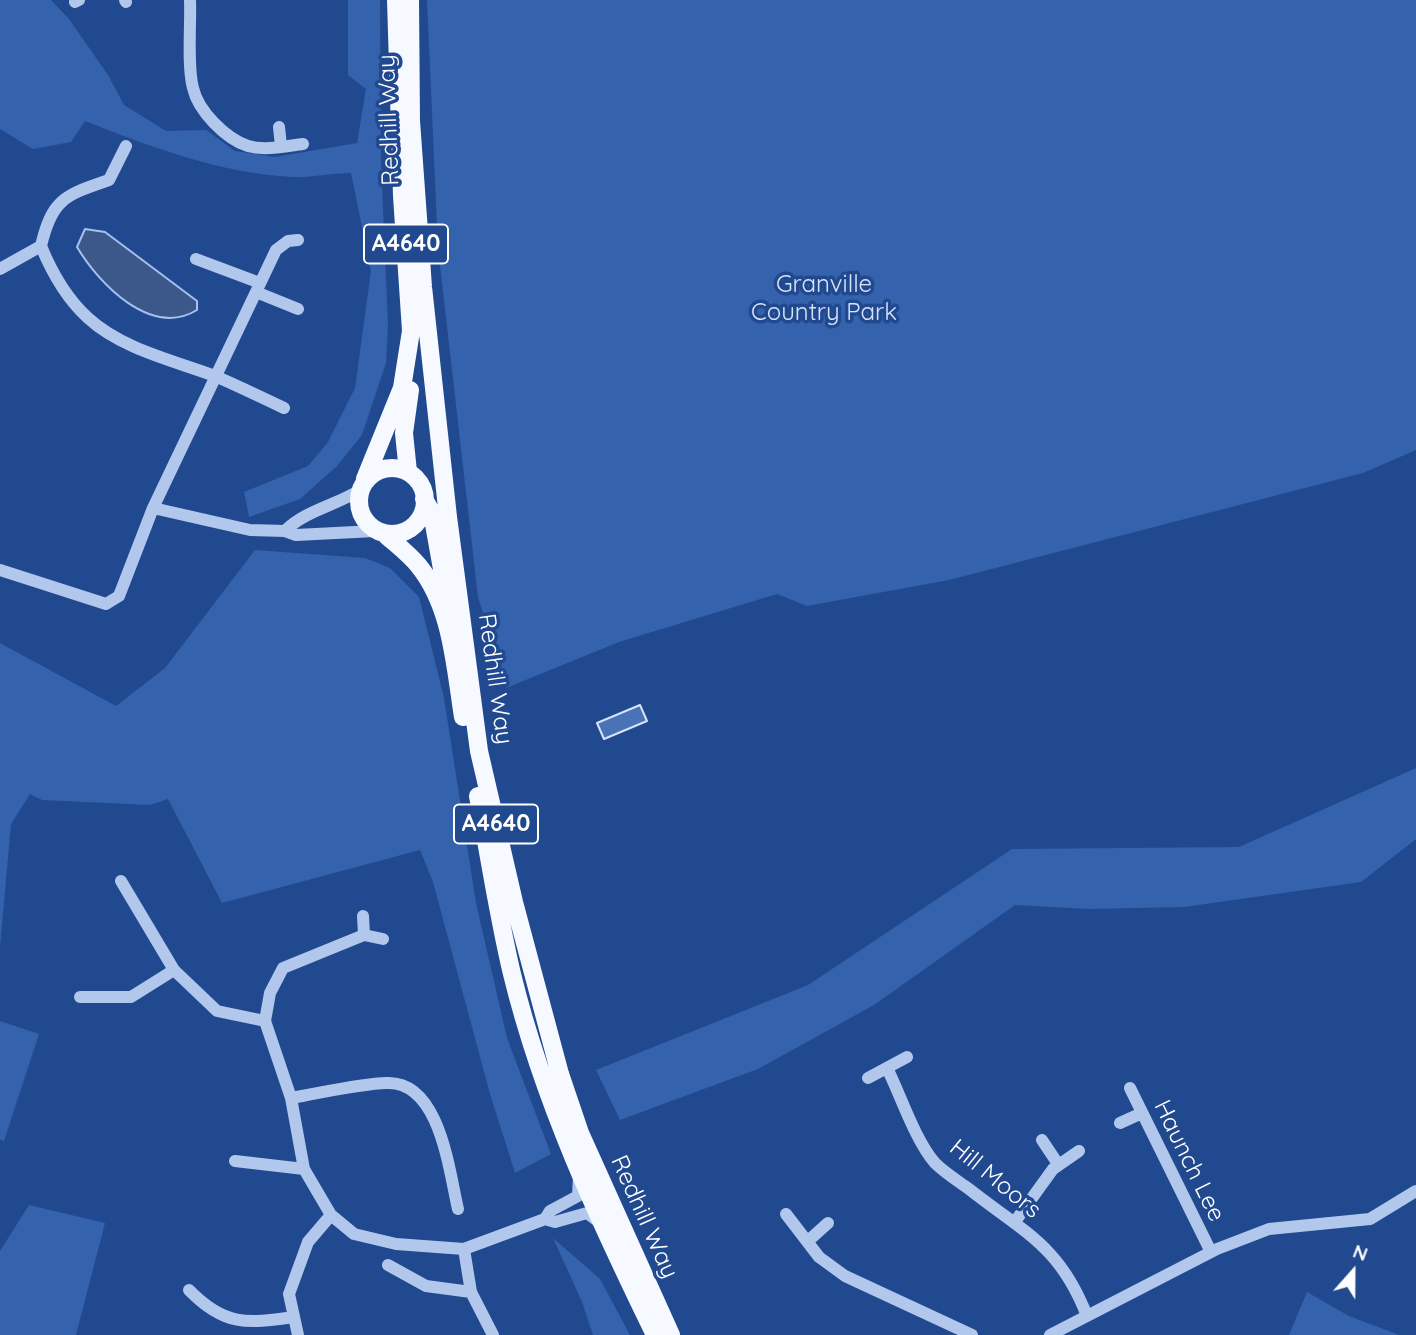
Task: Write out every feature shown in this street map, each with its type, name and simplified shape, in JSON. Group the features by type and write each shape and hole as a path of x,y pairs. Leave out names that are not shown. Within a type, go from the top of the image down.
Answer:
{"main road":[{"name":"Redhill Way","path":"362,485 402,388 411,331 401,182 396,0"},
{"name":"Redhill Way","path":"410,0 411,121 422,287 479,751 547,1029 580,1133 671,1335"},
{"name":"A4640","path":"422,287 417,304 417,342 404,433 408,472 420,484 432,513 445,586 461,609"},
{"path":"362,485 385,467 408,472"},
{"name":"A4640","path":"362,485 362,512 381,533"},
{"path":"381,533 402,534 412,528 420,517 424,499"},
{"name":"Redhill Way","path":"381,533 418,565 442,611 452,648 512,974 553,1107 579,1174 655,1335"}],"street":[{"path":"190,0 193,88 207,114 227,133 248,146 303,144"},
{"path":"279,127 281,146"},
{"path":"0,269 41,246 56,205 80,189 109,180 126,146"},
{"path":"0,570 106,604 119,596 140,536 278,245 288,240 298,240"},
{"path":"41,246 68,296 88,318 129,344 216,377 284,408"},
{"path":"195,258 298,309"},
{"path":"285,531 293,522 342,501 362,485"},
{"path":"153,508 250,530 285,531 296,535 381,533"},
{"path":"121,881 174,970 217,1011 265,1021"},
{"path":"363,916 364,935"},
{"path":"383,939 364,935 283,968 270,993 265,1021 291,1098 304,1169 331,1215 354,1234 396,1244 464,1250 545,1219 550,1211 578,1196 579,1174"},
{"path":"80,997 131,997 174,970"},
{"path":"868,1078 907,1057"},
{"name":"Hill Moors","path":"887,1068 924,1146 936,1164 1059,1260 1075,1284 1087,1316"},
{"path":"291,1098 390,1082 419,1095 435,1115 458,1209"},
{"name":"Haunch Lee","path":"1130,1088 1211,1252"},
{"path":"1120,1123 1142,1113"},
{"path":"1042,1140 1058,1164"},
{"path":"1014,1223 1058,1164 1079,1151"},
{"path":"235,1161 304,1169"},
{"path":"1050,1335 1211,1252 1269,1229 1370,1219 1416,1191"},
{"path":"545,1219 555,1222 587,1213 601,1225"},
{"path":"786,1214 819,1257 845,1276 972,1335"},
{"path":"298,1335 289,1294 308,1242 331,1215"},
{"path":"808,1241 828,1223"},
{"path":"464,1250 471,1292 493,1335"},
{"path":"388,1265 426,1286 471,1292"},
{"path":"189,1290 209,1310 234,1319 257,1322 293,1317"}],"green space":[{"path":"0,0 51,0 69,19 108,75 124,105 166,131 206,130 235,151 275,157 357,143 366,89 348,75 348,0 380,0 381,161 388,326 386,363 362,435 337,466 300,499 249,517 244,492 308,466 328,442 355,388 371,271 351,173 292,177 238,170 160,149 85,121 71,142 33,149 0,129"},
{"name":"Granville Country Park","path":"427,0 1416,0 1416,450 1363,473 949,580 807,606 777,594 619,642 506,688 478,597 438,248"},
{"path":"255,550 365,558 390,568 419,597 444,698 476,903 507,1038 551,1154 515,1173 490,1094 433,882 420,850 222,903 168,799 150,805 42,800 30,794 11,824 0,947 0,643 116,706 165,668"},
{"path":"1416,768 1416,839 1361,882 1184,907 1089,909 1015,905 874,1005 758,1069 620,1120 596,1070 808,985 1012,849 1239,847"},
{"path":"0,1021 39,1034 4,1141 0,1139"},
{"path":"29,1205 105,1223 76,1335 0,1335 0,1251"},
{"path":"553,1238 600,1279 630,1335 593,1335 582,1302"},
{"path":"1307,1292 1349,1316 1399,1335 1289,1335"}],"shaded area":[{"path":"85,229 105,232 197,301 197,310 180,317 162,317 128,303 99,276 77,247"}],"building":[{"path":"640,705 647,721 604,739 597,723"}]}
